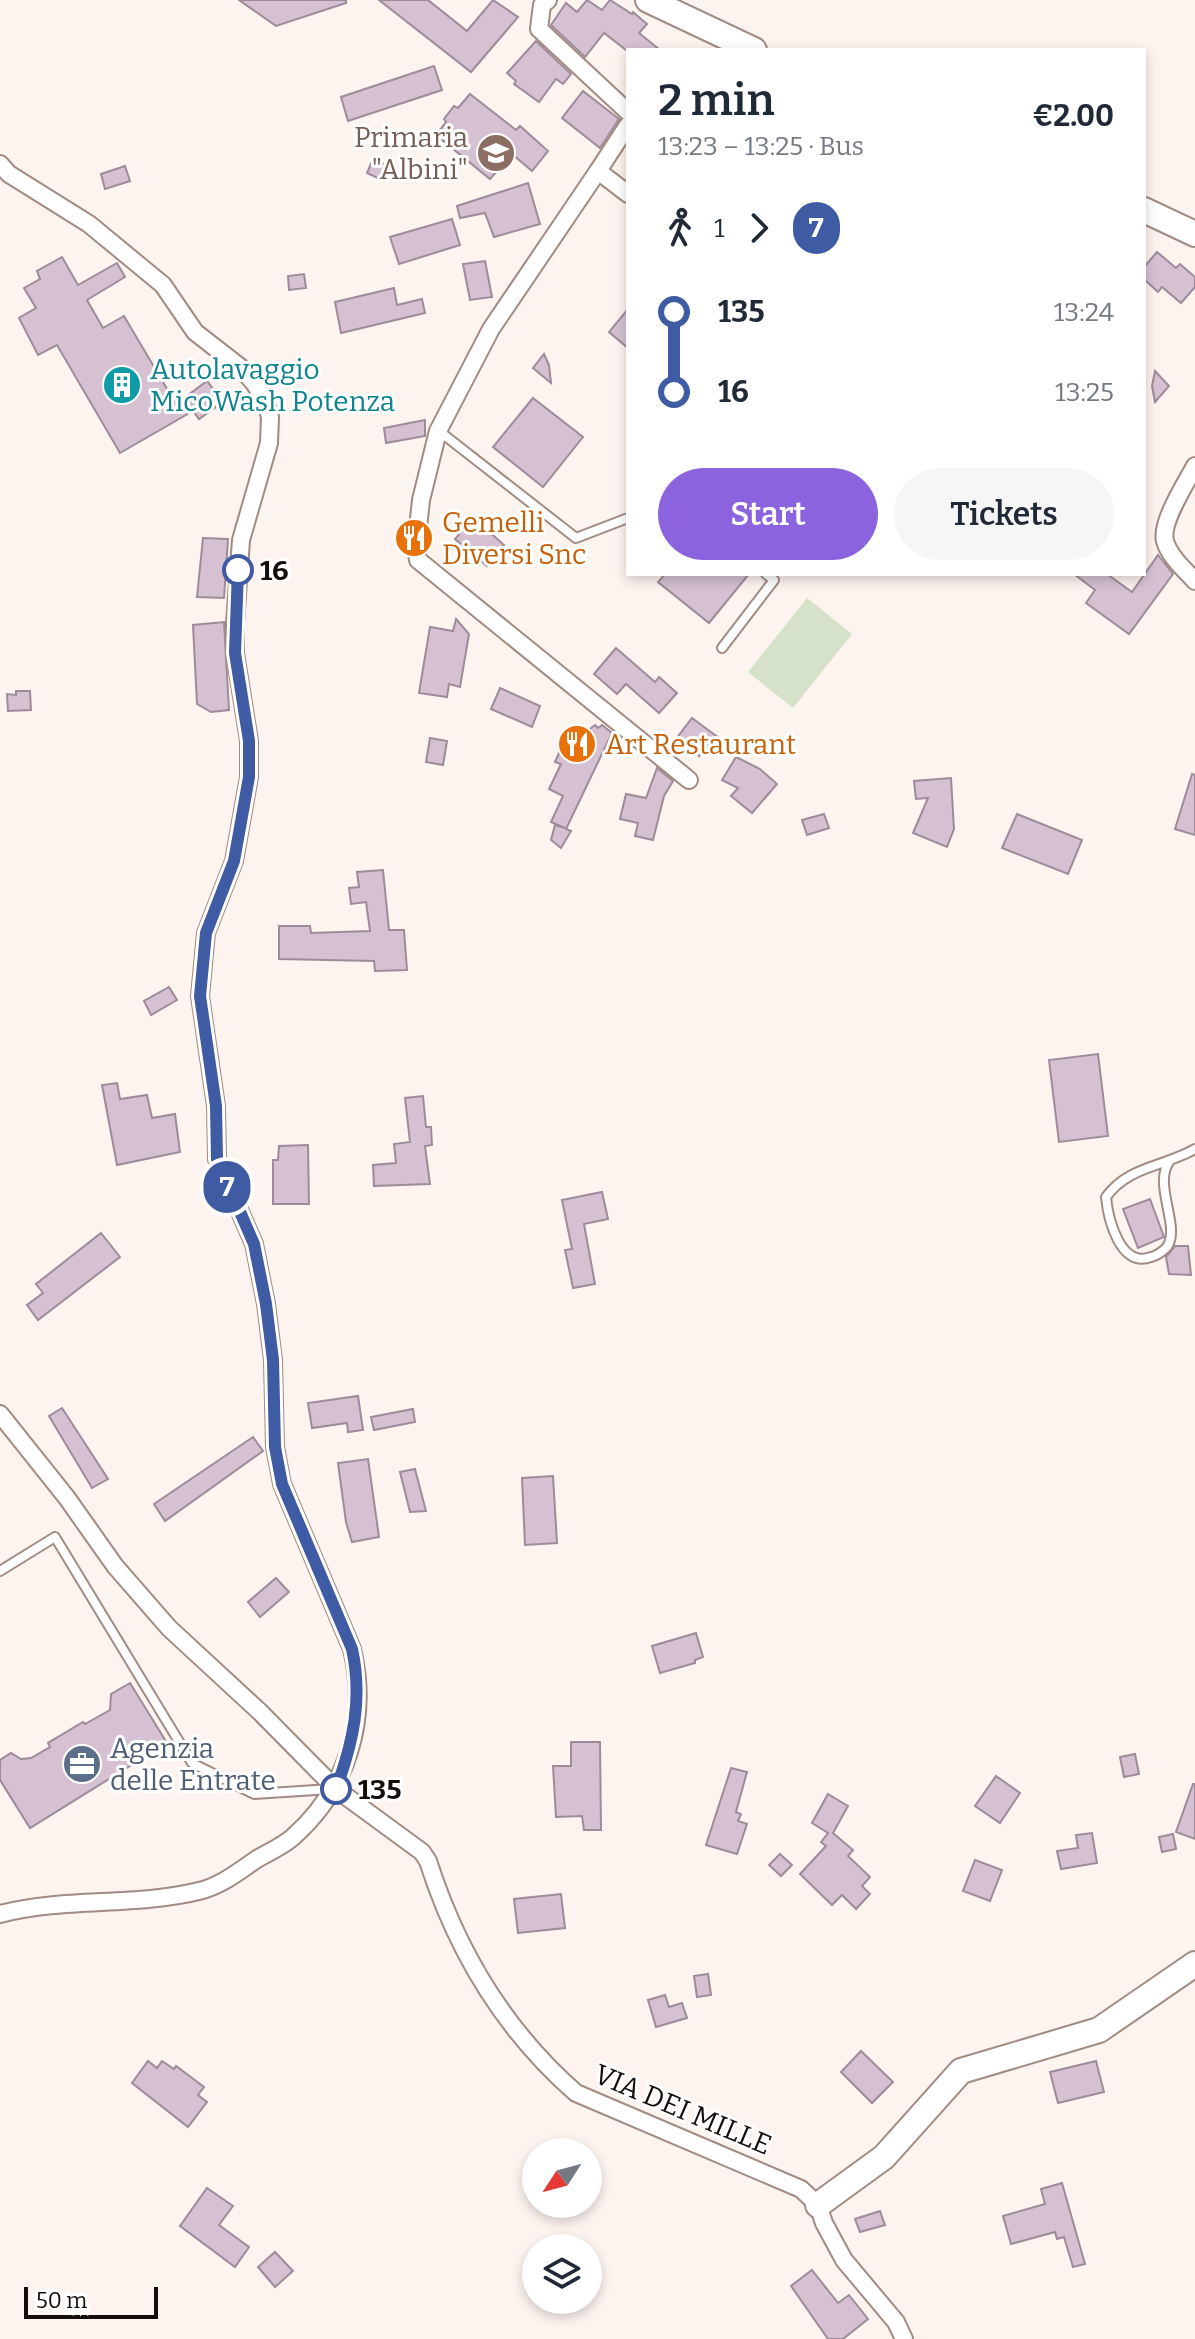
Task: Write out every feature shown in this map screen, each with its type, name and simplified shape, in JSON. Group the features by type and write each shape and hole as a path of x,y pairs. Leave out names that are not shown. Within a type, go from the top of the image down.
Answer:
{"street":[{"path":"548,0 542,5 539,29 626,110"},
{"path":"648,0 750,48"},
{"path":"626,128 491,329 438,431 421,500 416,546 418,560 689,780"},
{"path":"0,164 9,174 89,224 163,285 195,332 240,367 254,383 265,400 270,417 269,443 241,540 235,623 235,653 249,741 249,777 234,861 206,933 200,996 216,1106 217,1159 254,1244 266,1304 273,1360 275,1447 282,1484 352,1649 357,1669 355,1723 350,1753 336,1789 291,1839 217,1885 157,1899 70,1902 30,1906 0,1914"},
{"path":"598,171 626,192"},
{"path":"1146,211 1195,234"},
{"path":"1195,466 1165,527 1164,539 1169,550 1195,581"},
{"name":"VIA DEI MILLE","path":"0,1414 146,1604 336,1789 422,1852 461,1949 482,1986 523,2041 576,2093 775,2176 801,2189 818,2205"},
{"path":"904,2339 896,2322 844,2260 818,2205 884,2157 961,2071 1099,2030 1195,1964"}],"lane":[{"path":"438,431 576,538 626,519"},
{"path":"722,648 774,580 769,576"},
{"path":"1169,1162 1165,1168 1164,1183 1170,1238 1159,1253 1148,1259 1134,1258 1122,1246 1108,1218 1106,1197 1116,1182 1195,1149"},
{"path":"0,1571 55,1537 192,1763 254,1794 336,1789"}],"green space":[{"path":"807,598 852,634 793,708 748,672"}],"building":[{"path":"239,0 346,0 346,3 276,26"},
{"path":"379,0 428,0 467,31 493,0 518,17 471,72"},
{"path":"587,0 602,10 610,0 633,12 647,24 639,33 658,48 626,50 604,33 585,57 551,25 566,3 577,12"},
{"path":"536,41 571,74 563,84 556,79 539,102 514,84 516,81 507,73"},
{"path":"434,66 442,90 348,121 341,97"},
{"path":"583,91 619,119 600,148 562,118"},
{"path":"470,94 516,130 520,126 548,151 532,171 512,154 490,179 436,135 454,106 458,108"},
{"path":"373,159 390,167 384,181 367,173"},
{"path":"125,166 130,181 105,189 101,174"},
{"path":"528,183 540,224 494,237 485,213 460,218 457,206"},
{"path":"452,219 460,245 399,264 390,237"},
{"path":"1157,252 1176,268 1180,264 1195,277 1195,287 1181,303 1162,287 1158,292 1146,281 1146,265"},
{"path":"62,257 78,285 117,263 125,277 87,300 103,328 124,316 176,404 207,381 223,402 199,419 193,411 120,453 57,345 38,355 19,318 36,308 24,288 40,279 37,271"},
{"path":"485,261 492,297 470,300 463,264"},
{"path":"304,274 306,288 289,290 288,276"},
{"path":"394,288 397,305 422,299 425,313 341,333 335,302"},
{"path":"626,311 626,346 609,332"},
{"path":"544,354 549,365 551,383 533,368"},
{"path":"1155,371 1169,386 1155,402 1152,386"},
{"path":"533,398 583,437 543,487 493,447"},
{"path":"425,420 425,436 386,443 384,428"},
{"path":"473,517 504,545 487,566 455,539"},
{"path":"203,538 228,539 224,598 197,597"},
{"path":"1158,555 1173,574 1129,634 1086,603 1095,590 1077,576 1110,576 1132,592"},
{"path":"663,576 747,576 709,623 658,582"},
{"path":"456,619 469,634 460,687 449,684 447,697 419,693 430,627 453,631"},
{"path":"224,622 229,710 211,712 197,704 193,625"},
{"path":"616,648 655,682 659,677 677,693 659,713 626,684 617,694 594,674"},
{"path":"500,688 540,706 532,727 491,709"},
{"path":"16,691 30,691 31,710 8,711 7,694 16,695"},
{"path":"692,718 719,738 709,751 705,748 699,756 676,739"},
{"path":"595,725 598,728 602,725 612,733 566,829 571,831 561,848 551,840 555,825 565,828 551,822 563,796 549,789 561,764 555,762 568,733 578,738"},
{"path":"430,738 447,741 443,765 426,762"},
{"path":"736,757 760,769 777,784 752,813 731,796 738,788 722,780"},
{"path":"657,768 673,781 664,796 653,840 635,836 638,823 620,819 626,794 646,798"},
{"path":"1192,774 1195,775 1195,835 1175,829"},
{"path":"951,778 954,829 947,847 913,833 928,798 916,799 914,781"},
{"path":"824,814 829,828 807,835 802,820"},
{"path":"1017,814 1082,840 1068,874 1002,848"},
{"path":"383,870 389,930 404,930 407,970 375,971 374,961 279,959 279,926 310,926 311,933 370,931 366,902 351,904 349,888 359,887 357,872"},
{"path":"169,987 177,1000 151,1015 144,1001"},
{"path":"1098,1054 1108,1136 1059,1142 1049,1060"},
{"path":"117,1083 120,1099 147,1095 152,1118 175,1114 180,1152 117,1165 102,1085"},
{"path":"423,1096 426,1127 431,1127 432,1145 425,1146 430,1184 374,1186 373,1165 396,1163 394,1144 410,1142 405,1098"},
{"path":"308,1145 309,1204 273,1204 273,1160 278,1160 279,1146"},
{"path":"602,1192 608,1219 584,1224 595,1284 573,1288 565,1250 572,1249 562,1200"},
{"path":"1150,1199 1164,1237 1138,1248 1123,1209"},
{"path":"101,1233 120,1257 38,1320 27,1305 43,1293 36,1284"},
{"path":"1175,1246 1188,1246 1191,1275 1169,1274 1166,1257"},
{"path":"358,1396 363,1430 348,1432 347,1423 312,1428 308,1403"},
{"path":"62,1408 108,1479 92,1488 49,1416"},
{"path":"413,1409 415,1422 374,1430 371,1417"},
{"path":"253,1437 263,1451 165,1521 154,1504"},
{"path":"368,1459 379,1537 352,1542 346,1522 338,1463"},
{"path":"415,1469 426,1511 410,1512 400,1472"},
{"path":"553,1476 557,1543 525,1545 522,1478"},
{"path":"276,1578 289,1592 260,1617 248,1602"},
{"path":"696,1633 703,1657 695,1663 660,1673 652,1646"},
{"name":"Agenzia delle Entrate","path":"130,1683 167,1743 30,1828 0,1780 0,1760 11,1753 21,1759 31,1758 50,1747 48,1743 110,1710 111,1694"},
{"path":"571,1742 600,1742 601,1830 584,1830 582,1816 556,1817 553,1766 571,1766"},
{"path":"1135,1754 1139,1774 1124,1777 1120,1757"},
{"path":"731,1768 747,1772 736,1812 741,1814 738,1821 747,1824 737,1854 706,1845"},
{"path":"996,1776 1020,1793 1000,1823 975,1806"},
{"path":"1195,1784 1195,1839 1176,1832"},
{"path":"828,1794 848,1806 833,1833 853,1850 848,1856 870,1877 862,1886 870,1894 856,1909 842,1895 832,1905 800,1874 826,1846 821,1842 828,1833 812,1823"},
{"path":"1092,1833 1097,1863 1061,1869 1057,1851 1078,1848 1076,1835"},
{"path":"1173,1834 1176,1849 1162,1852 1159,1837"},
{"path":"780,1854 792,1865 781,1876 769,1865"},
{"path":"975,1860 1002,1870 990,1901 963,1891"},
{"path":"561,1894 565,1928 518,1933 514,1899"},
{"path":"708,1974 711,1995 697,1997 694,1976"},
{"path":"665,1995 669,2007 682,2003 687,2018 656,2027 648,2000"},
{"path":"861,2051 893,2082 872,2103 841,2072"},
{"path":"148,2061 157,2068 162,2061 174,2069 176,2066 204,2087 198,2095 207,2102 188,2127 132,2083"},
{"path":"1096,2061 1104,2092 1058,2103 1050,2072"},
{"path":"1062,2183 1085,2264 1073,2267 1064,2237 1057,2239 1055,2232 1011,2244 1003,2216 1045,2204 1041,2189"},
{"path":"207,2188 233,2206 219,2225 249,2247 235,2267 180,2226"},
{"path":"880,2211 885,2225 860,2232 855,2219"},
{"path":"275,2252 293,2271 275,2287 258,2267"},
{"path":"812,2270 838,2303 849,2295 868,2319 843,2339 828,2339 791,2286"}],"bus line":[{"name":"7","path":"238,570 235,653 249,741 249,777 234,861 206,933 200,996 216,1106 217,1159 254,1244 266,1304 273,1360 275,1447 282,1484 352,1649 357,1669 355,1723 350,1753 336,1789"}],"place":[{"name":"Primaria \"Albini\"","path":"496,153"},
{"name":"Autolavaggio MicoWash Potenza","path":"122,385"},
{"name":"Gemelli Diversi Snc","path":"414,538"},
{"name":"16","path":"238,570"},
{"name":"Art Restaurant","path":"577,744"},
{"name":"Agenzia delle Entrate","path":"82,1764"},
{"name":"135","path":"336,1789"}]}
